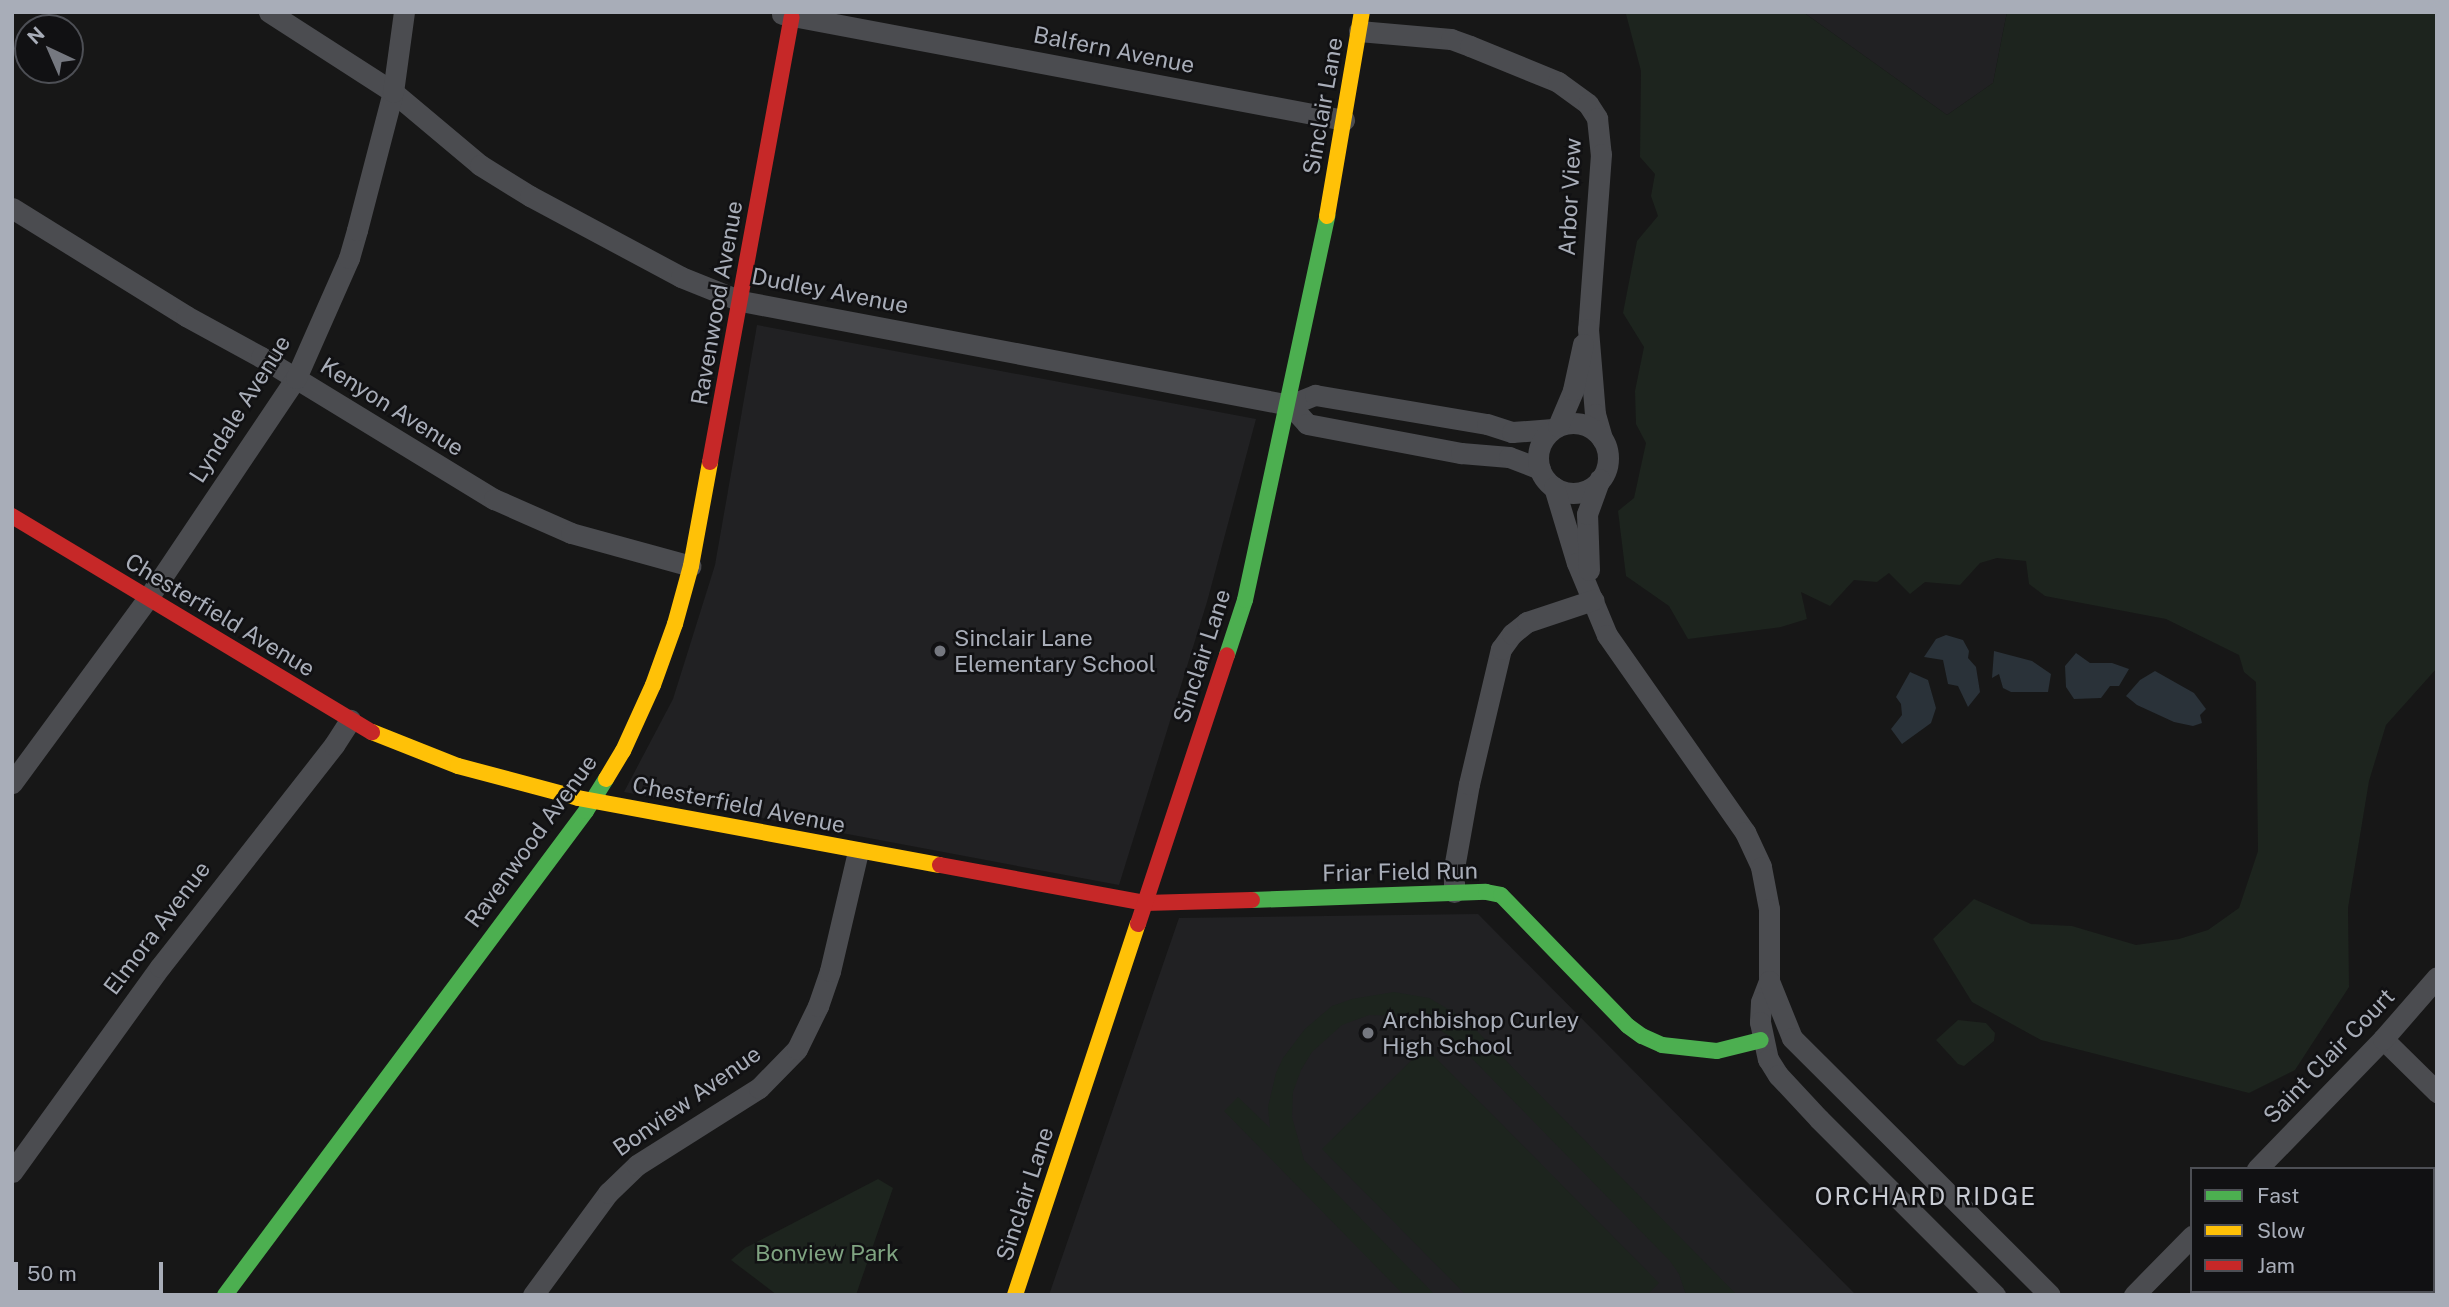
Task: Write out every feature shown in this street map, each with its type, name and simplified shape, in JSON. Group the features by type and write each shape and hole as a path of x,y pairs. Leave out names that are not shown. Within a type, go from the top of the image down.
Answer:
{"street":[{"name":"Dudley Avenue","path":"269,12 393,92 480,165 530,196 681,277 741,300 1290,405"},
{"name":"Lyndale Avenue","path":"12,783 148,598 296,378 349,258 393,92 404,12"},
{"name":"Balfern Avenue","path":"785,15 1344,120"},
{"name":"Ravenwood Avenue","path":"225,1295 592,800 623,751 653,685 691,566 741,300 785,15"},
{"name":"Sinclair Lane","path":"1015,1295 1245,600 1290,405 1360,21"},
{"name":"Arbor View","path":"1360,21 1451,39 1558,82 1588,104 1597,118 1601,154 1588,329 1595,414 1602,439"},
{"name":"Kenyon Avenue","path":"12,208 186,316 296,378 494,499 571,533 691,566"},
{"name":"Arbor View","path":"1555,428 1573,390 1588,329"},
{"path":"1593,600 1586,524 1591,499 1608,459 1602,439 1583,424 1512,432 1474,422 1315,395 1290,405 1307,424 1461,453 1509,457 1540,469 1554,487 1577,564 1607,635 1745,832 1761,867 1768,900 1769,981 1792,1038 2050,1295"},
{"path":"1540,469 1540,447 1555,428"},
{"path":"1554,487 1574,492 1594,486 1601,478"},
{"name":"Chesterfield Avenue","path":"12,516 350,720 390,740 458,766 592,800 858,852 1145,903"},
{"path":"1454,892 1454,868 1469,784 1501,649 1512,634 1527,622 1593,600"},
{"name":"Elmora Avenue","path":"12,1172 160,967 334,745 350,720"},
{"name":"Bonview Avenue","path":"536,1294 608,1194 637,1165 759,1088 797,1049 818,1006 830,971 858,852"},
{"name":"Friar Field Run","path":"1145,903 1454,892 1502,895 1628,1026 1642,1036 1662,1045 1717,1051 1761,1040"},
{"name":"Saint Clair Court","path":"2259,1167 2383,1039 2437,977"},
{"path":"1769,981 1761,1002 1761,1040 1778,1075 1995,1295"},
{"path":"2383,1039 2437,1092"},
{"path":"2134,1295 2190,1238"}],"shaded area":[{"path":"1803,12 2007,12 1993,83 1947,115"},
{"name":"Sinclair Lane Elementary School","path":"757,325 1256,419 1207,602 1119,885 624,792 673,699 715,565"},
{"path":"1946,635 1963,640 1969,651 1968,658 1976,667 1980,692 1968,707 1958,686 1948,684 1943,660 1924,657 1936,639"},
{"path":"1994,651 2032,661 2051,674 2048,692 2011,692 2003,688 1999,674 1992,678"},
{"path":"2076,653 2090,663 2112,663 2129,669 2119,686 2110,686 2101,698 2074,699 2066,687 2065,666"},
{"path":"2155,671 2194,693 2206,709 2200,715 2202,723 2193,726 2174,722 2137,705 2126,696 2140,680"},
{"path":"1910,672 1928,680 1936,708 1931,723 1902,744 1891,729 1902,715 1901,704 1896,697"},
{"name":"Archbishop Curley High School","path":"1478,914 1856,1295 1049,1295 1179,918"}],"green space":[{"path":"1623,12 1803,12 1947,115 1993,83 2007,12 2437,12 2437,668 2386,725 2369,781 2348,908 2349,987 2295,1070 2249,1093 2041,1040 1972,1002 1933,939 1974,899 2031,924 2072,926 2136,945 2179,939 2208,930 2239,908 2258,851 2256,682 2244,672 2239,655 2166,619 2045,596 2029,584 2026,561 1997,558 1980,563 1960,585 1925,582 1910,594 1889,573 1877,582 1854,580 1830,606 1801,592 1807,619 1781,627 1688,639 1669,606 1626,576 1618,511 1634,498 1646,443 1636,424 1635,391 1644,347 1623,313 1637,241 1658,216 1651,196 1655,174 1640,157 1641,71 1626,14"},
{"path":"1394,992 1429,998 1465,1019 1737,1295 1686,1295 1679,1274 1670,1261 1451,1037 1427,1022 1411,1016 1369,1015 1342,1025 1312,1052 1301,1070 1293,1092 1292,1117 1304,1160 1435,1295 1404,1295 1224,1111 1238,1097 1270,1128 1268,1107 1276,1073 1283,1058 1305,1029 1332,1006 1352,999"},
{"path":"1958,1020 1986,1023 1995,1033 1994,1041 1964,1066 1958,1064 1936,1040"},
{"path":"1425,1047 1659,1283 1647,1295 1466,1295 1322,1149"},
{"name":"Bonview Park","path":"878,1179 893,1188 856,1295 777,1295 731,1260 745,1248"}],"traffic: fast":[{"path":"1227,655 1245,600 1327,216"},
{"path":"225,1295 586,811 606,779"},
{"path":"1252,900 1486,892 1501,895 1628,1026 1642,1036 1662,1045 1717,1051 1761,1040"}],"traffic: slow":[{"path":"1327,216 1362,12"},
{"path":"606,779 623,751 653,685 675,624 691,566 710,462"},
{"path":"372,732 458,766 578,798 940,865"},
{"path":"1015,1295 1138,924"}],"traffic: jam":[{"path":"710,462 792,17"},
{"path":"12,516 372,732"},
{"path":"1138,924 1227,655"},
{"path":"940,865 1145,903 1252,900"}],"place":[{"name":"Sinclair Lane Elementary School","path":"940,651"},
{"name":"Archbishop Curley High School","path":"1368,1033"}],"district":[{"name":"ORCHARD RIDGE","path":"1926,1197"}]}
